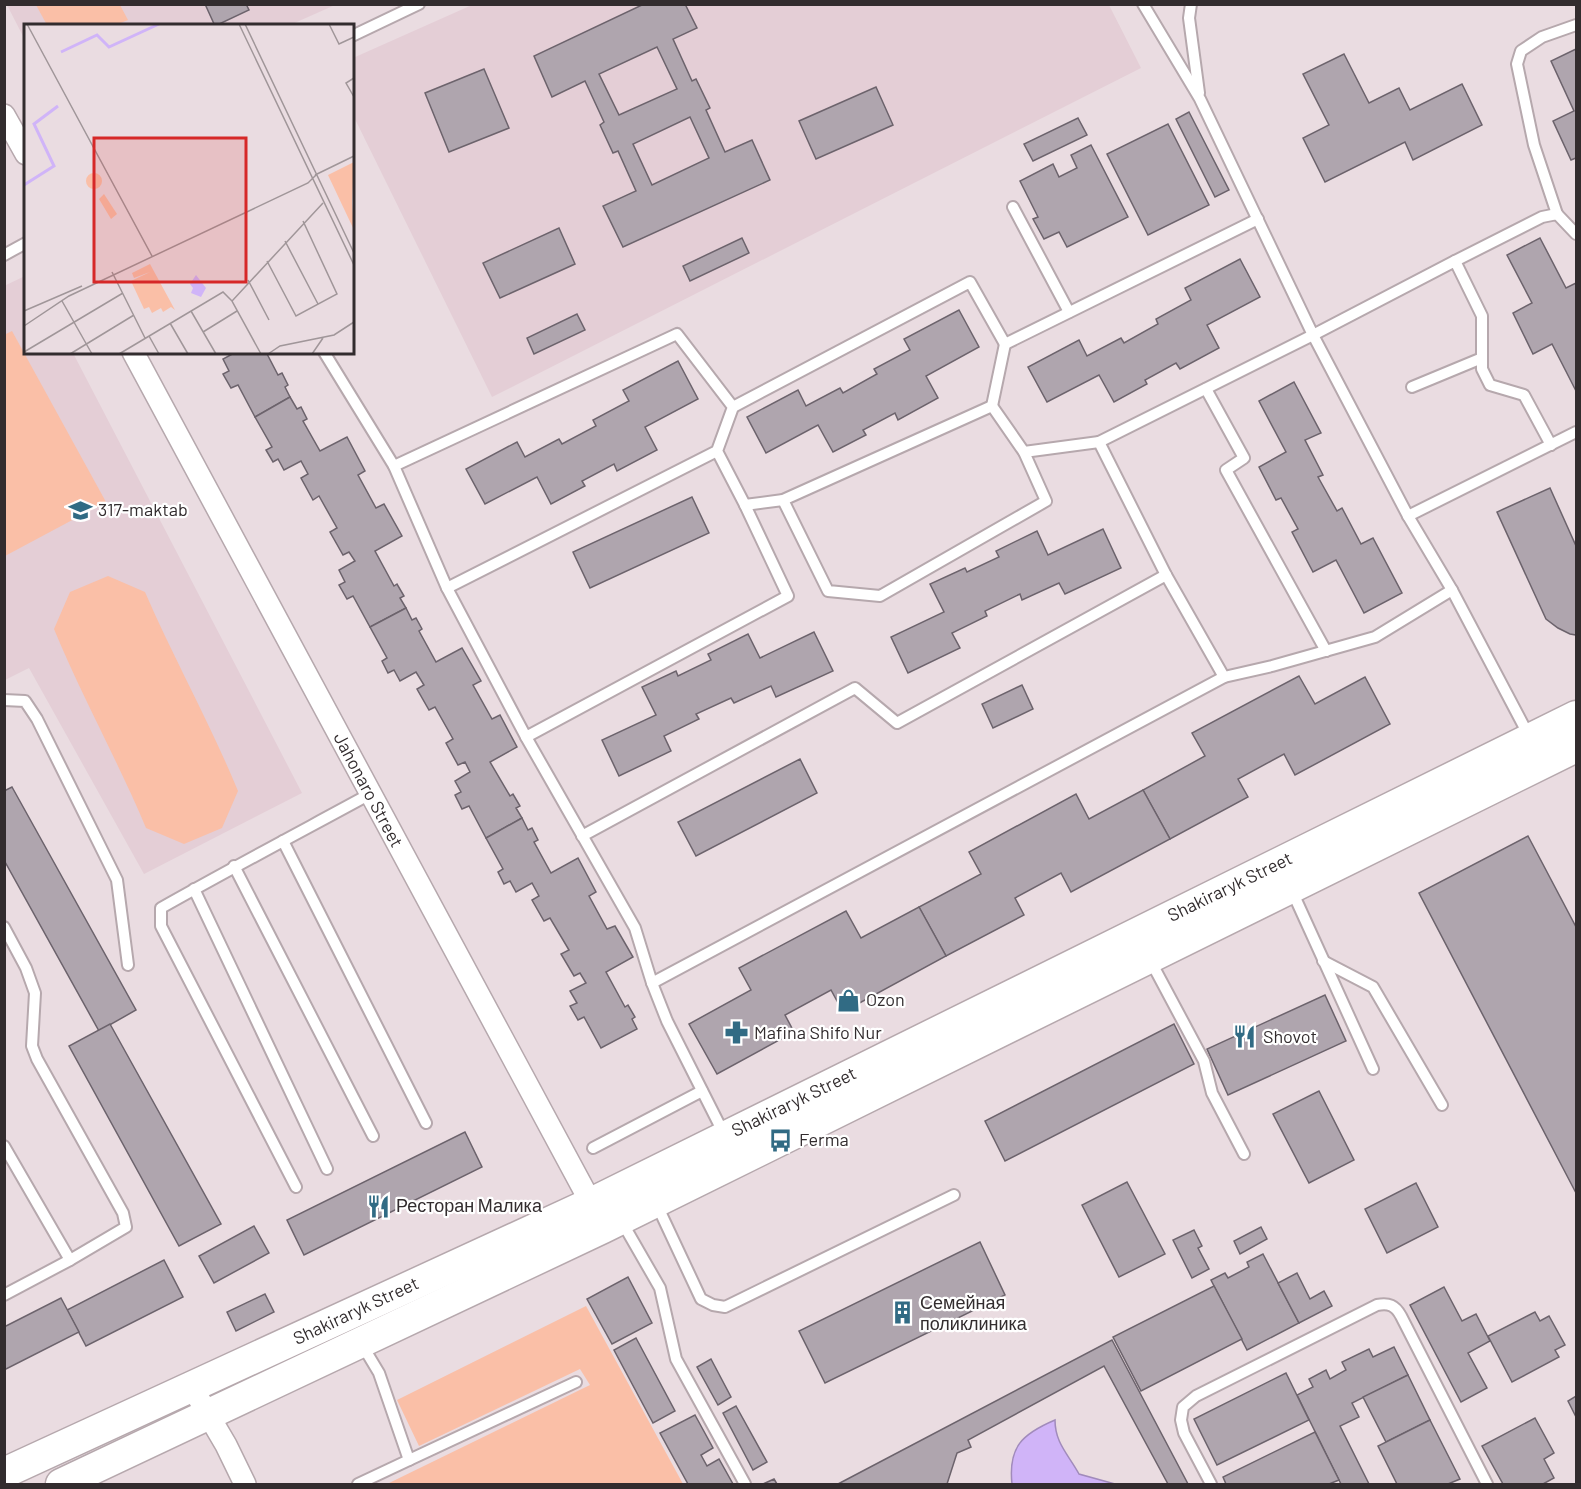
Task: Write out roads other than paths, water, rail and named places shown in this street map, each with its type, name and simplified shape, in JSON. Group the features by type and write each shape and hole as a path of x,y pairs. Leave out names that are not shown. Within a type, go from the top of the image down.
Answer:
{"main road":[{"name":"Shakiraryk Street","path":"61,1485 361,1343 605,1217 649,1190 725,1136 1576,716"},
{"name":"Shakiraryk Street","path":"649,1190 1149,958 1576,747"},
{"name":"Shakiraryk Street","path":"4,1473 192,1387 605,1217"}],"street":[{"path":"4,115 24,150"},
{"name":"Jahonaro Street","path":"133,354 369,794 605,1217"},
{"path":"192,1387 226,1445 245,1485"}],"lane":[{"path":"354,35 419,4"},
{"path":"1143,4 1200,99 1313,335 1408,516 1452,590 1530,739"},
{"path":"1191,4 1189,18 1200,99"},
{"path":"1576,25 1542,37 1521,51 1517,64 1534,146 1557,214 1576,234"},
{"path":"1013,207 1069,312"},
{"path":"1024,452 1099,442 1542,217 1557,214"},
{"path":"1005,344 1258,219"},
{"path":"4,255 24,244"},
{"path":"1455,261 1482,316 1482,369 1490,385 1524,395 1551,445"},
{"path":"447,588 717,452 733,407 970,282 1005,344 992,406 1024,452 1046,501 880,596 828,591 783,500"},
{"path":"394,465 677,334 733,407"},
{"path":"325,354 394,465 447,588 526,737 635,928 667,1022 725,1136"},
{"path":"1412,387 1482,358"},
{"path":"1206,388 1244,458 1226,470 1326,651"},
{"path":"745,505 783,500 992,406"},
{"path":"1408,516 1576,432"},
{"path":"1099,442 1166,576 1224,677"},
{"path":"526,737 788,596 717,452"},
{"path":"582,836 855,688 897,723 1166,576"},
{"path":"652,983 1224,677 1375,637 1452,590"},
{"path":"4,700 25,701 37,719 117,880 128,965"},
{"path":"296,1187 161,926 161,908 369,794"},
{"path":"283,841 426,1123"},
{"path":"234,866 373,1136"},
{"path":"1290,888 1372,1069"},
{"path":"194,889 327,1169"},
{"path":"4,927 26,968 35,993 32,1047 123,1213 126,1227 4,1295"},
{"path":"1149,958 1204,1060 1212,1093 1244,1154"},
{"path":"1323,961 1373,987 1442,1105"},
{"path":"593,1149 702,1091"},
{"path":"4,1146 70,1260"},
{"path":"649,1190 701,1299 713,1305 725,1307 954,1195"},
{"path":"605,1217 660,1288 676,1359 745,1485"},
{"path":"1211,1485 1184,1432 1181,1420 1183,1407 1196,1396 1377,1305 1387,1303 1396,1307 1401,1316 1487,1485"},
{"path":"361,1343 379,1373 409,1460"},
{"path":"358,1485 576,1382"}],"place":[{"name":"317-maktab","path":"80,510"},
{"name":"Ozon","path":"848,1000"},
{"name":"Mafina Shifo Nur","path":"736,1033"},
{"name":"Shovot","path":"1245,1037"},
{"name":"Ferma","path":"781,1140"},
{"name":"Ресторан Малика","path":"378,1206"},
{"name":"Семейная поликлиника","path":"902,1313"}]}
